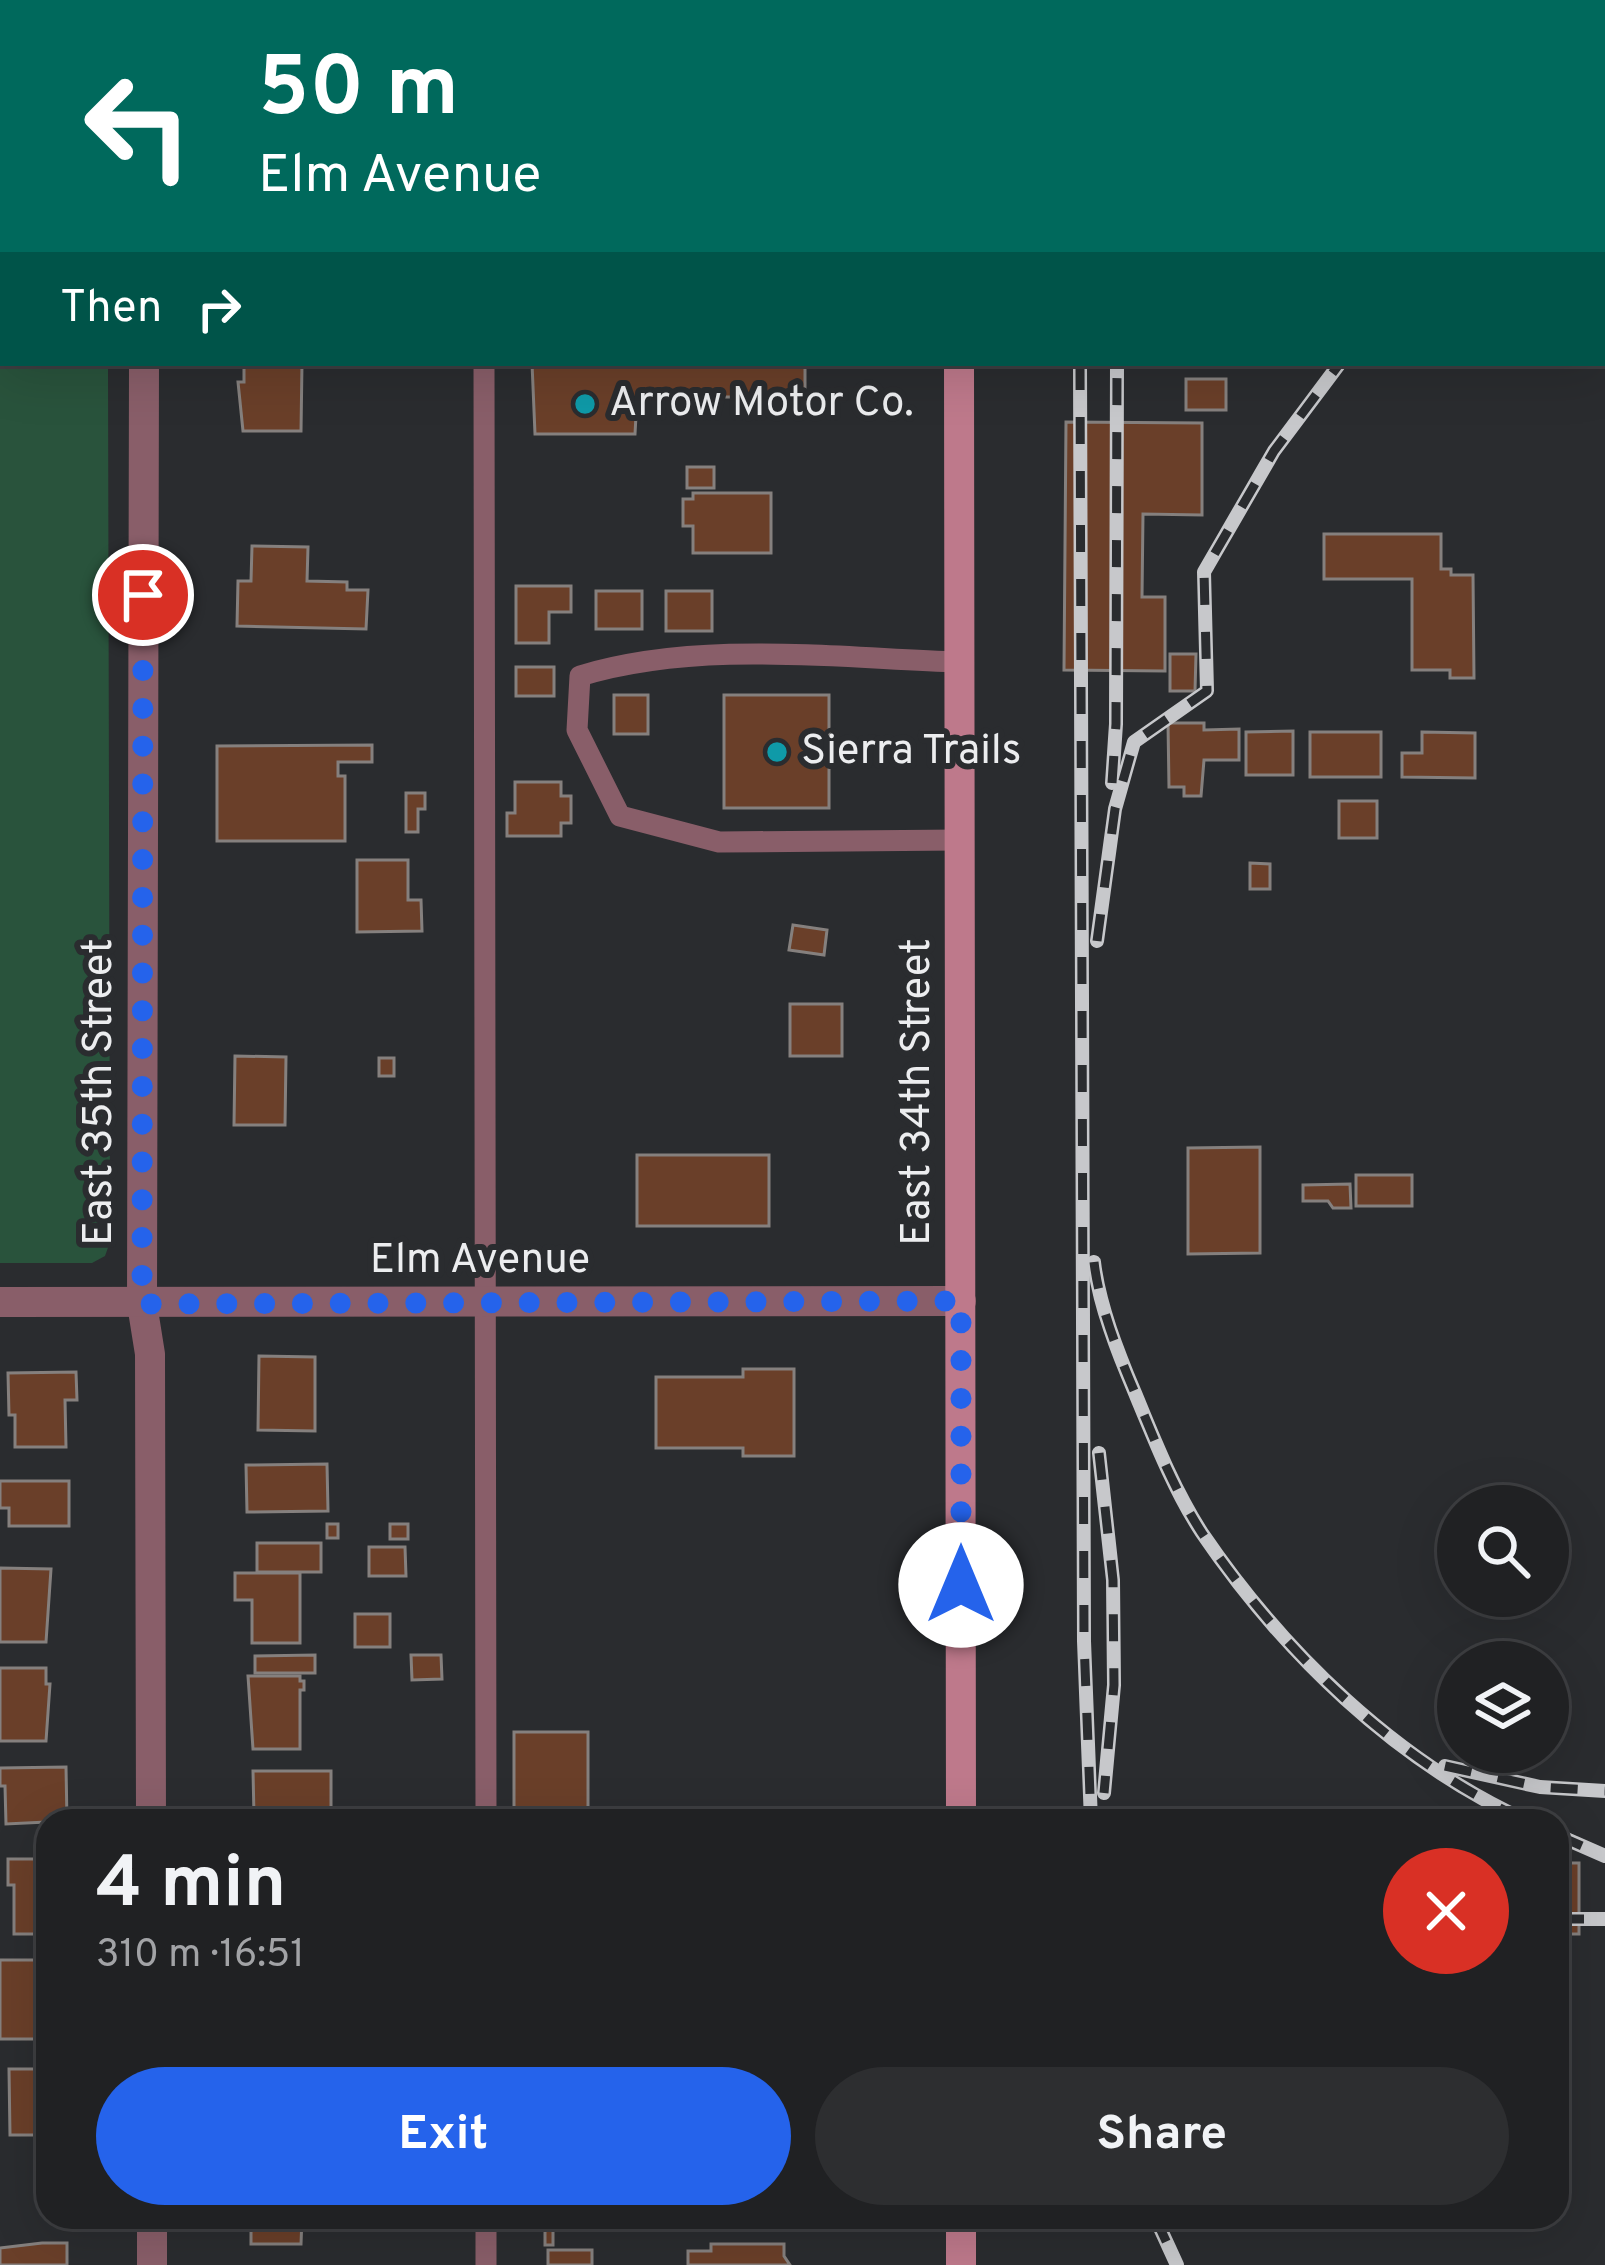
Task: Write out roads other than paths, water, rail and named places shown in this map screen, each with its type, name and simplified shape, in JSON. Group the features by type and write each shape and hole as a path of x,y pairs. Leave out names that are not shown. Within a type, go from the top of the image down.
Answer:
{"main road":[{"name":"East 34th Street","path":"958,366 961,1809"},
{"path":"961,2229 962,2265"}],"street":[{"name":"East 35th Street","path":"144,366 142,1304 150,1354 151,1809"},
{"name":"Elm Avenue","path":"0,1303 961,1301"},
{"path":"152,2229 152,2265"}],"lane":[{"path":"484,366 485,1809"},
{"path":"959,662 758,656 630,661 580,676 577,730 620,816 719,842 959,840"},
{"path":"486,2229 486,2265"}],"railway":[{"path":"1080,366 1084,1641 1091,1809"},
{"path":"1112,783 1117,366"},
{"path":"1097,941 1115,809 1134,742 1207,691 1204,572 1274,451 1338,366"},
{"path":"1094,1262 1110,1329 1165,1464 1192,1517 1234,1577 1268,1620 1345,1699 1432,1767 1503,1809"},
{"path":"1099,1453 1113,1580 1114,1685 1104,1793"},
{"path":"1477,1773 1540,1787 1605,1791"},
{"path":"1569,1840 1605,1856"},
{"path":"1569,1919 1605,1919"},
{"path":"1160,2229 1177,2265"}],"place":[{"name":"Arrow Motor Co.","path":"585,404"},
{"name":"Sierra Trails","path":"777,752"}]}
